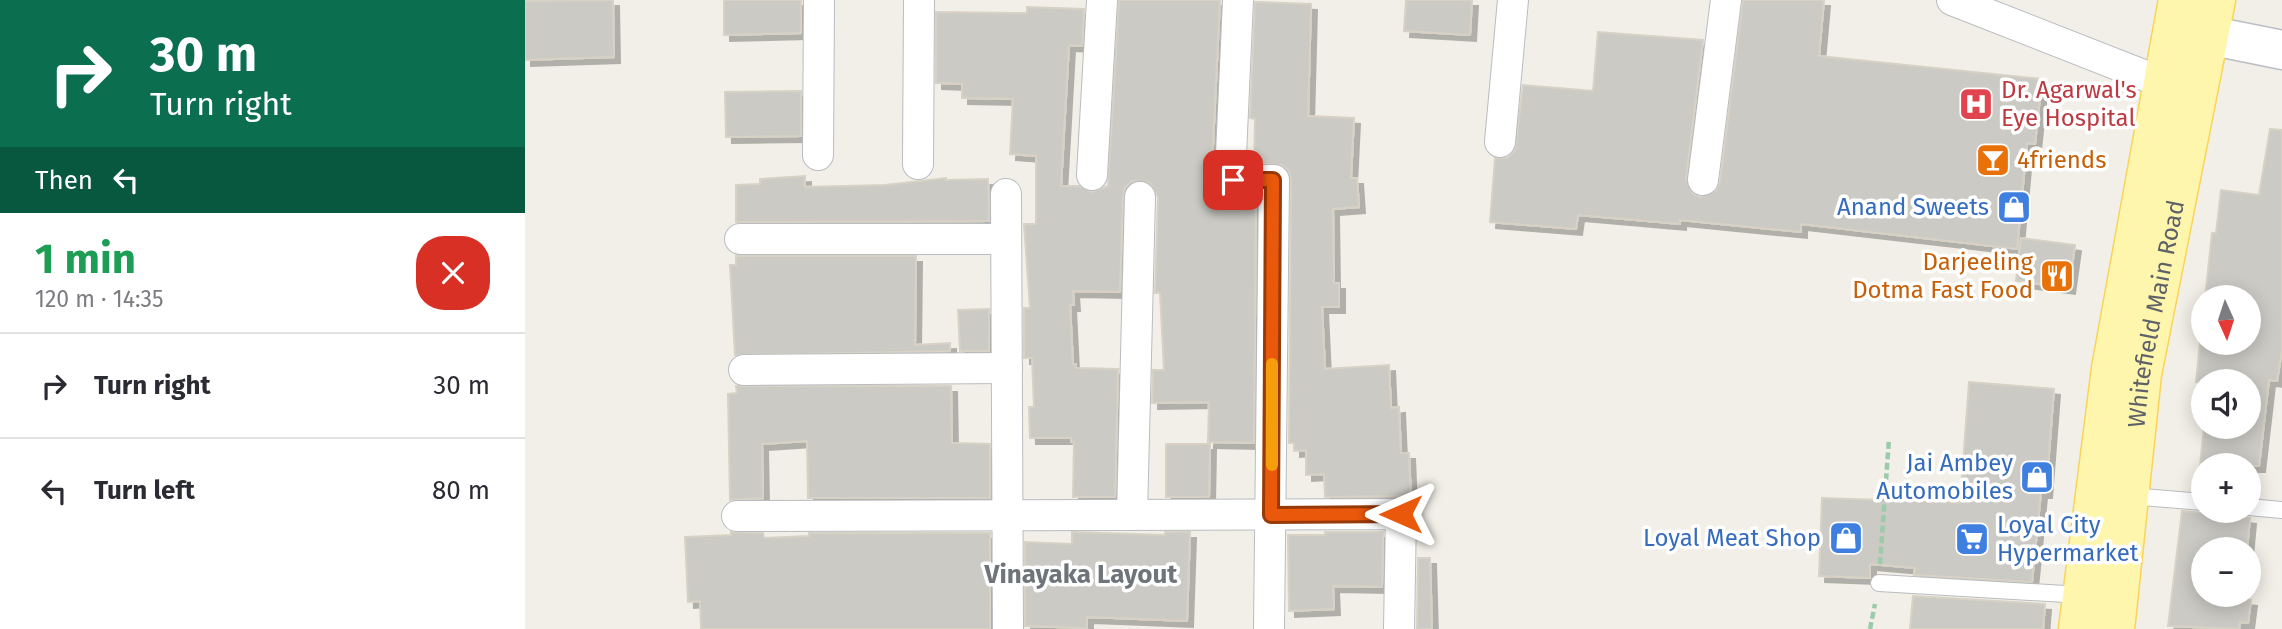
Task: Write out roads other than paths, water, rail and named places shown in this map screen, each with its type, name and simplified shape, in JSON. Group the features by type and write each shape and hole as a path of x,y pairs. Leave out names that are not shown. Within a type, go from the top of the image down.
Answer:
{"main road":[{"name":"Whitefield Main Road","path":"2115,629 2130,496 2127,371 2161,82 2178,0"},
{"name":"Whitefield Main Road","path":"2080,612 2127,371 2212,18"}],"street":[{"path":"818,155 819,0"},
{"path":"918,164 919,0"},
{"path":"1092,175 1102,0"},
{"path":"1238,0 1226,168 1273,180 1269,629"},
{"path":"1500,142 1513,0"},
{"path":"1703,180 1726,0"},
{"path":"1952,0 2161,82"},
{"path":"2212,18 2282,50"},
{"path":"1006,194 1008,629"},
{"path":"1132,515 1140,197"},
{"path":"740,239 1006,239"},
{"path":"744,370 1007,368"},
{"path":"737,516 1401,514 1399,629"}],"lane":[{"path":"2130,496 2191,501"},
{"path":"2261,508 2282,510"},
{"path":"1879,583 2080,612"}],"place":[{"name":"Dr. Agarwal's Eye Hospital","path":"1976,104"},
{"name":"4friends","path":"1993,160"},
{"name":"Anand Sweets","path":"2014,207"},
{"name":"Darjeeling Dotma Fast Food","path":"2057,276"},
{"name":"Jai Ambey Automobiles","path":"2037,477"},
{"name":"Loyal Meat Shop","path":"1846,538"},
{"name":"Loyal City Hypermarket","path":"1972,539"}],"district":[{"name":"Vinayaka Layout","path":"1081,574"}]}
